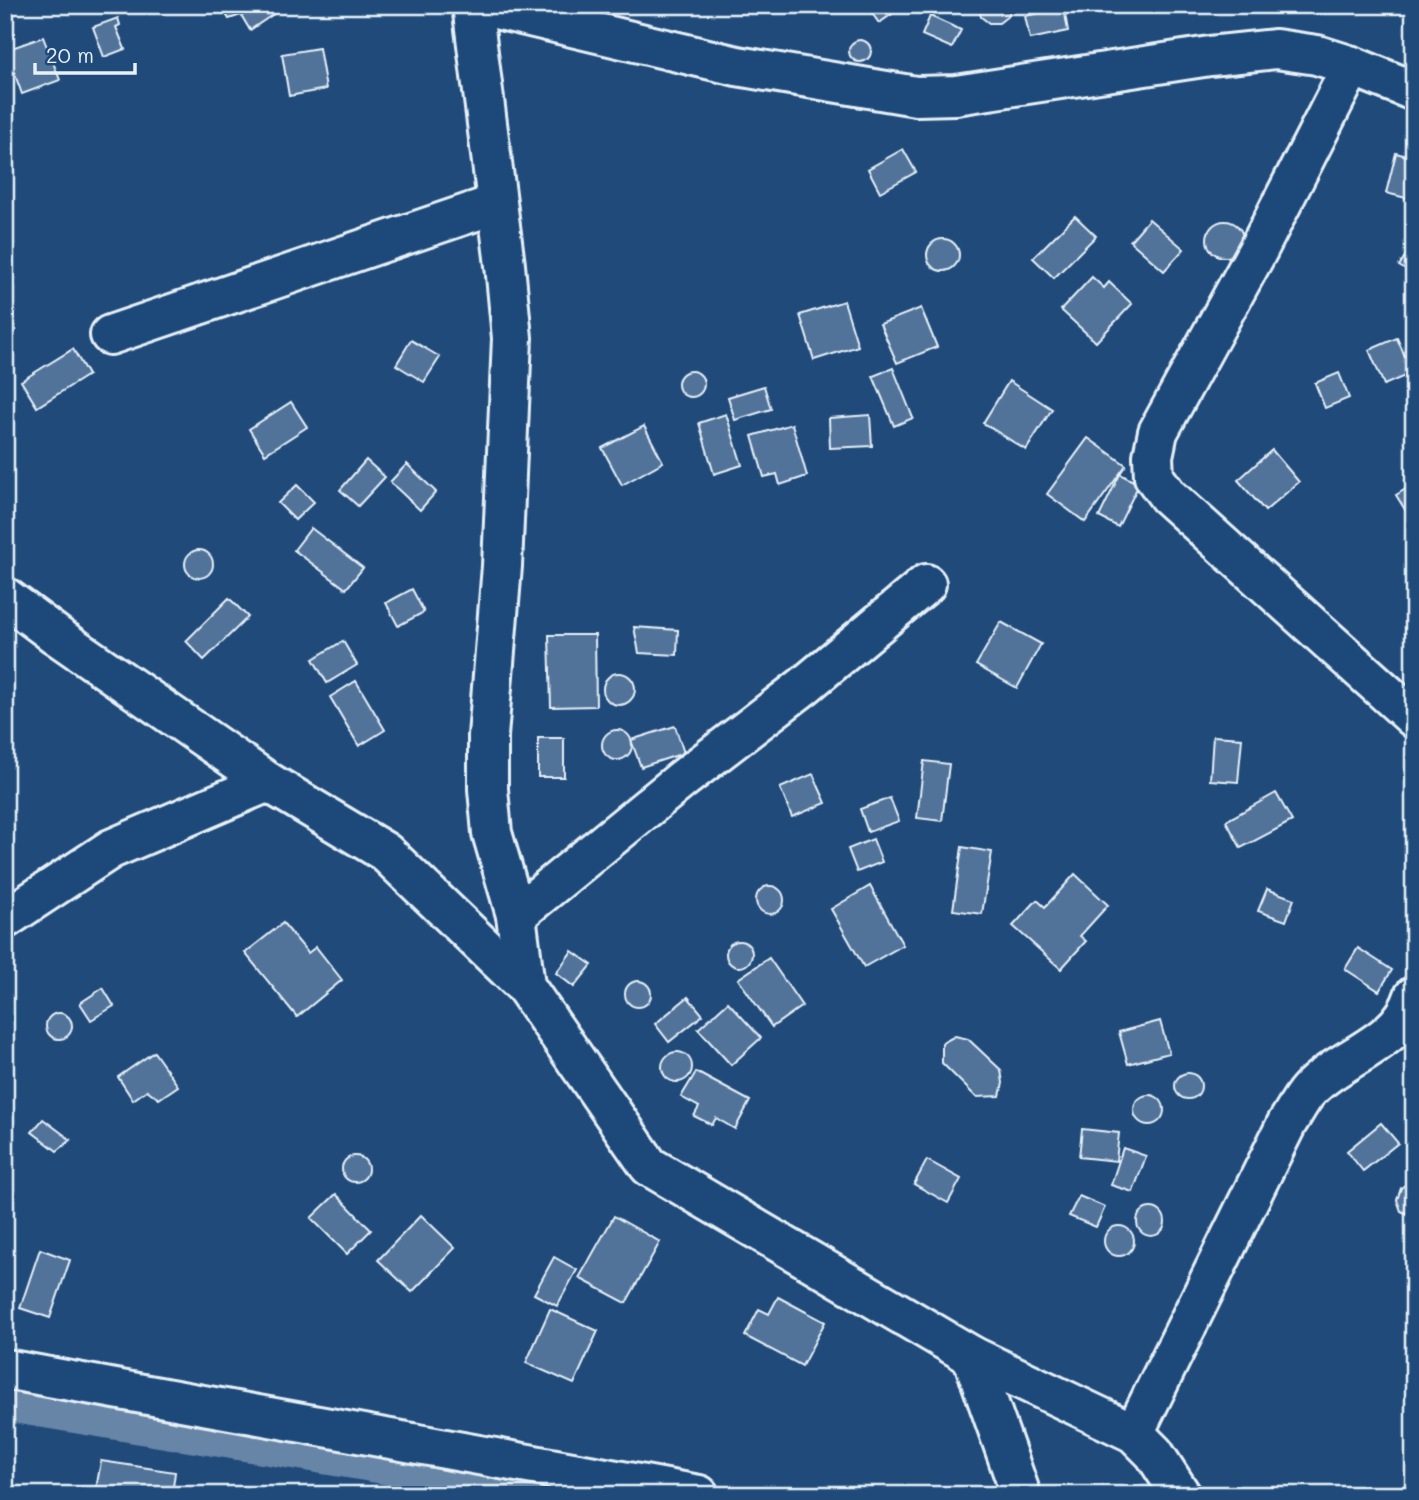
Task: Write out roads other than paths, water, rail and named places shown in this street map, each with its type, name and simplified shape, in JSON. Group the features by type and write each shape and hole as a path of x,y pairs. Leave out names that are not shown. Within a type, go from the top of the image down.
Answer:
{"street":[{"path":"472,5 512,338 502,566 488,736 488,789 492,834 516,915 525,986"},
{"path":"480,5 737,66 916,96 956,95 1210,56 1276,49 1317,55 1352,66 1414,92"},
{"path":"1352,66 1258,250 1158,432 1153,456 1154,477 1168,496 1414,718"},
{"path":"110,335 496,204"},
{"path":"516,915 684,778 804,686 926,584"},
{"path":"5,597 268,782 385,852 525,986 649,1166 972,1356 1134,1433 1154,1453 1181,1495"},
{"path":"5,919 111,849 268,782"},
{"path":"1134,1433 1287,1123 1307,1091 1381,1040 1398,1025 1414,996"},
{"path":"972,1356 1021,1495"},
{"path":"5,1369 699,1495"}],"waterway":[{"path":"5,1404 393,1468 584,1495"}]}
